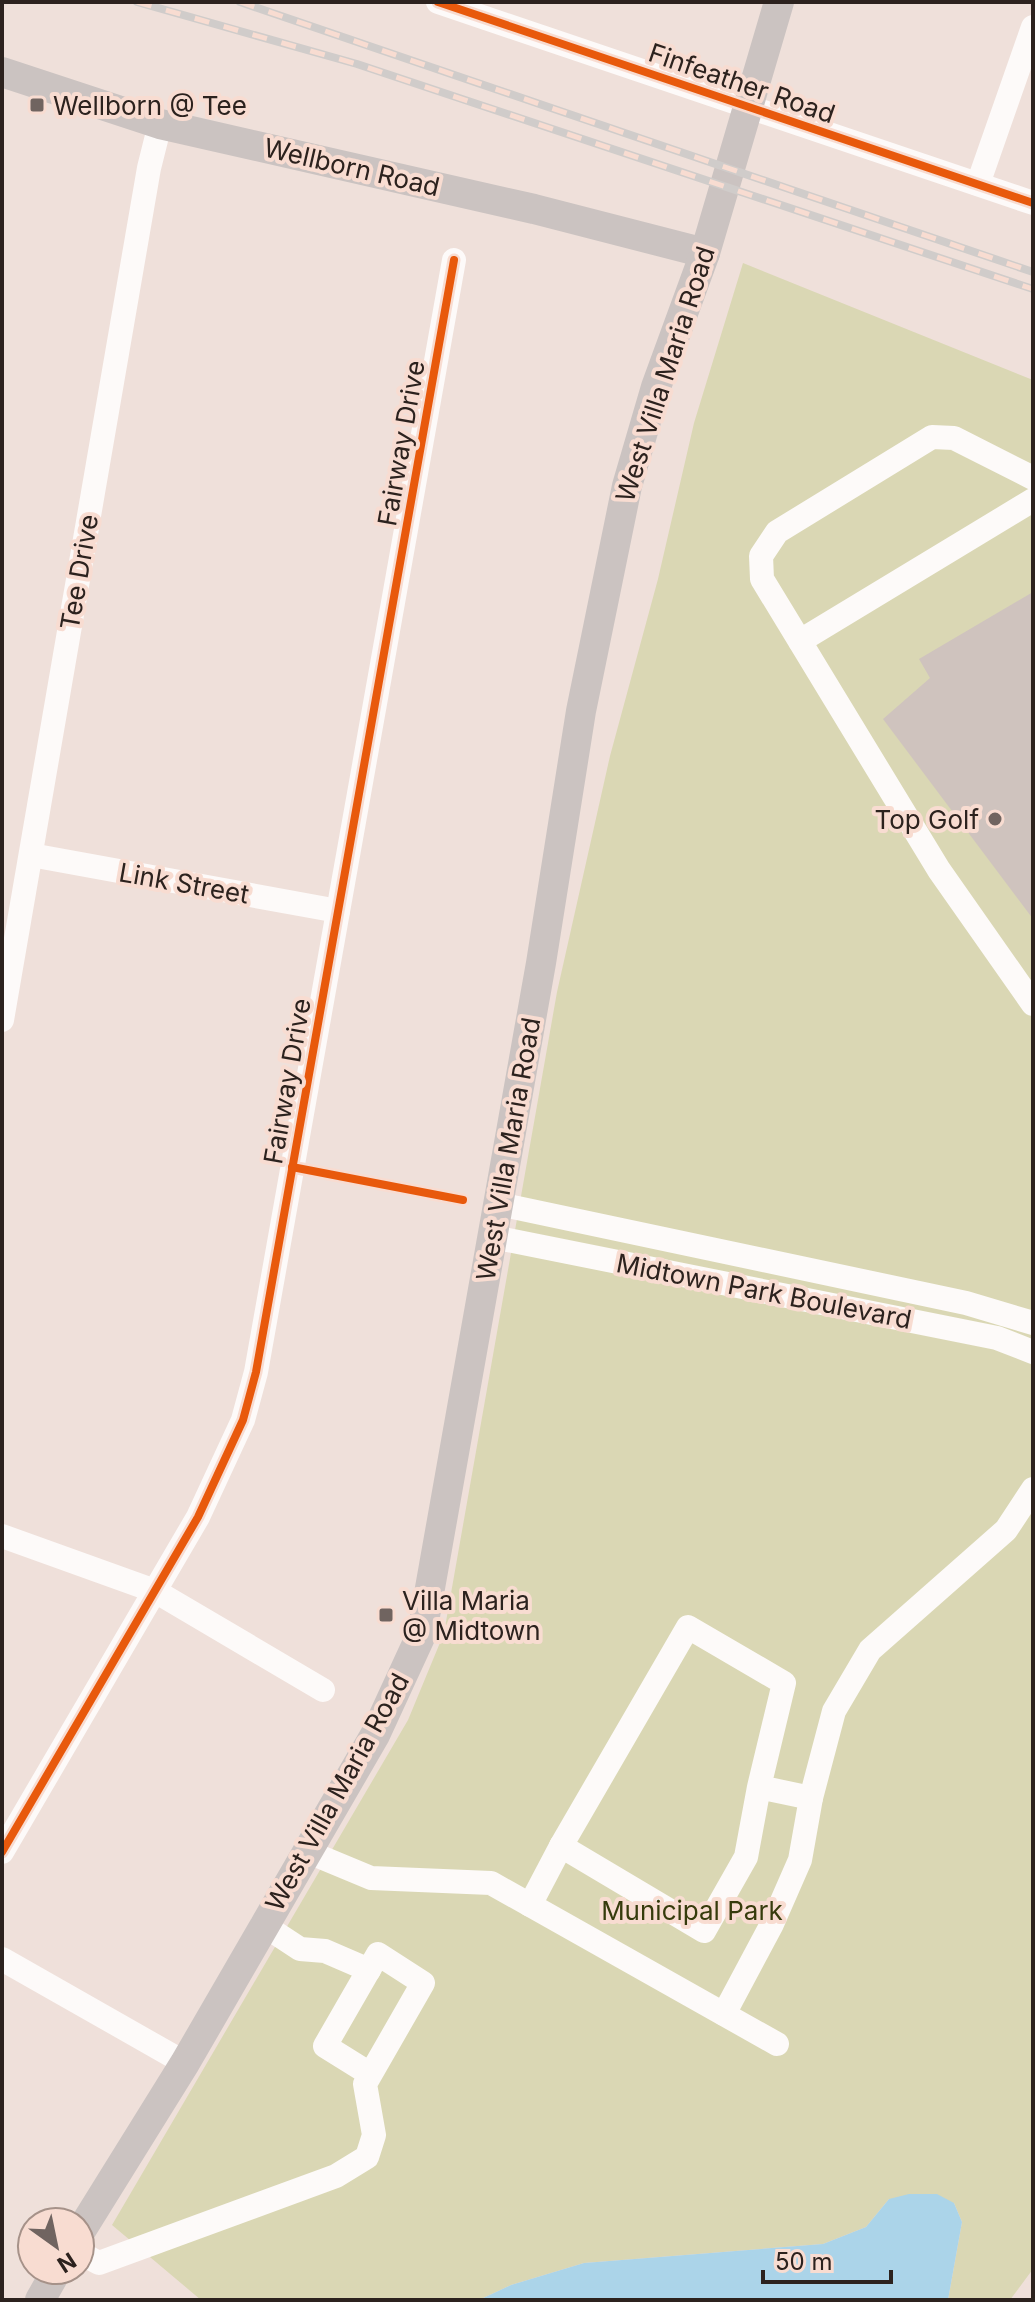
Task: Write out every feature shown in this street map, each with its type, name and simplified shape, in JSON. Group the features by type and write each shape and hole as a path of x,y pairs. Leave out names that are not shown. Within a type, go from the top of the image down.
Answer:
{"main road":[{"name":"West Villa Maria Road","path":"96,2206 185,2063 262,1924 375,1735 422,1633 499,1204 581,711 627,486 656,387 705,253 779,2"},
{"name":"Wellborn Road","path":"2,72 160,124 534,209 705,253"}],"street":[{"name":"Finfeather Road","path":"438,2 1033,203"},
{"path":"978,184 1033,27"},
{"name":"Tee Drive","path":"2,1020 149,168 160,124"},
{"name":"Fairway Drive","path":"2,1852 198,1517 243,1420 256,1372 454,260"},
{"path":"1033,478 954,438 932,437 777,532 761,556 762,579 939,870 1033,1004"},
{"path":"800,641 1033,500"},
{"name":"Link Street","path":"31,855 338,911"},
{"name":"Midtown Park Boulevard","path":"499,1204 951,1299 1033,1323"},
{"name":"Midtown Park Boulevard","path":"493,1237 997,1338 1033,1352"},
{"path":"724,2014 772,1924 800,1860 811,1798 834,1711 870,1650 1006,1530 1033,1489"},
{"path":"2,1536 155,1591 323,1690"},
{"path":"530,1905 561,1846 688,1627 784,1683 746,1857 704,1931 561,1846"},
{"path":"759,1787 811,1798"},
{"path":"306,1851 371,1878 491,1883 777,2044"},
{"path":"262,1924 300,1949 325,1951 369,1970"},
{"path":"96,2261 99,2263 336,2176 367,2157 374,2135 365,2084 423,1983 378,1954 325,2046 370,2074"},
{"path":"2,1959 185,2063"}],"green space":[{"name":"Municipal Park","path":"743,263 1033,380 1033,2269 1010,2300 948,2300 962,2222 954,2203 889,2199 866,2227 823,2244 584,2263 511,2285 479,2300 201,2300 112,2225 408,1720 444,1633 557,992 610,756 658,579 694,423"}],"water":[{"path":"909,2194 937,2194 954,2203 962,2222 948,2300 479,2300 511,2285 584,2263 823,2244 866,2227 889,2199"}],"building":[{"name":"Top Golf","path":"1033,592 1033,919 883,719 930,678 919,659"}],"railway":[{"path":"137,2 357,64 1033,289"},
{"path":"240,2 1033,272"}],"cycle path":[{"path":"438,2 1033,203"},
{"path":"2,1852 198,1517 243,1420 256,1372 454,260"},
{"path":"292,1167 463,1200"}],"place":[{"name":"Wellborn @ Tee","path":"37,105"},
{"name":"Top Golf","path":"995,819"},
{"name":"Villa Maria @ Midtown","path":"386,1615"}]}
